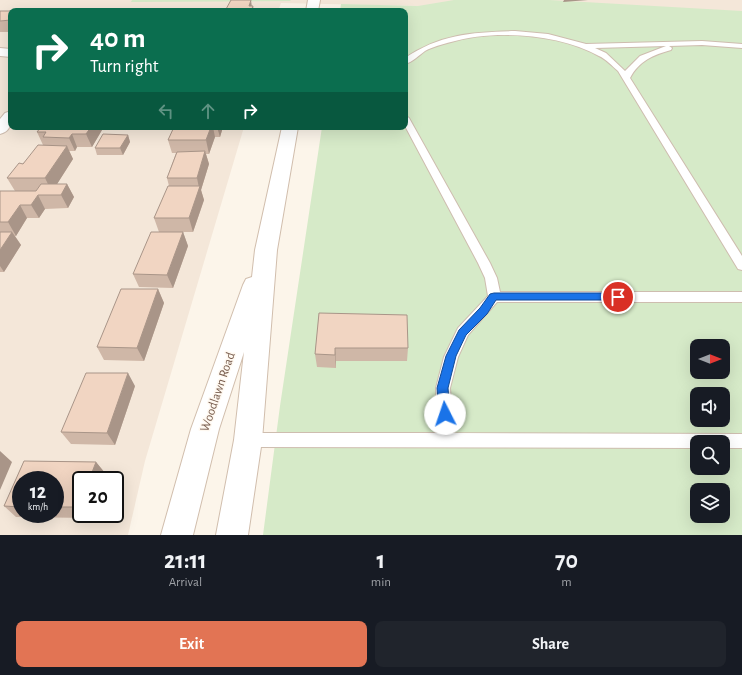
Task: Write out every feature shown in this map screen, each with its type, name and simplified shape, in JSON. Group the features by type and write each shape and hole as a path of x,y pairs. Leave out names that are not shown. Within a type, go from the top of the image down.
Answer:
{"main road":[{"path":"0,129 8,120"},
{"name":"Woodlawn Road","path":"232,535 248,440 266,250 289,130"},
{"name":"Woodlawn Road","path":"177,535 205,429 266,250"}],"lane":[{"path":"408,60 417,53 437,43 479,34 508,33 557,38 586,46 609,58 626,77 742,266"},
{"path":"586,46 694,44 742,46"},
{"path":"626,77 631,68 646,56 667,48 694,44"},
{"path":"408,124 484,263 491,278 494,296 483,311 462,332 451,356 443,388 446,441"},
{"path":"494,296 742,297"},
{"path":"248,440 742,441"}],"shaded area":[{"path":"0,0 742,0 742,13 281,3 279,8 8,8 8,130 243,130 145,461 128,535 0,535"}],"green space":[{"path":"132,0 291,0 131,2"},
{"path":"454,0 549,0 742,11 742,535 263,535 280,406 322,130 408,130 408,8 340,8 341,4 418,6"}],"building":[{"path":"231,0 251,0 249,6 253,6 252,8 227,8"},
{"path":"0,11 8,11 8,20 0,21"},
{"path":"39,130 89,130 86,134 72,134 69,138 43,137 46,132 37,132"},
{"path":"173,130 210,130 206,140 168,140"},
{"path":"103,134 128,135 120,148 95,148"},
{"path":"38,145 67,146 45,178 7,178 19,163 23,164"},
{"path":"205,151 197,178 167,178 177,152"},
{"path":"41,184 67,184 61,195 38,195 31,205 20,205 8,222 0,222 0,191 36,191"},
{"path":"168,186 200,186 189,218 154,218"},
{"path":"0,232 12,232 0,250"},
{"path":"151,232 183,232 167,275 133,274"},
{"path":"121,289 158,289 137,348 97,347"},
{"path":"319,313 407,315 408,348 335,348 335,355 315,354"},
{"path":"86,373 128,373 107,433 61,432"},
{"path":"24,461 96,462 92,471 72,471 72,507 64,507 64,471 20,471"},
{"path":"12,488 12,506 4,506"}],"route":[{"path":"445,414 443,388 451,356 462,332 483,311 494,296 618,297"}]}
